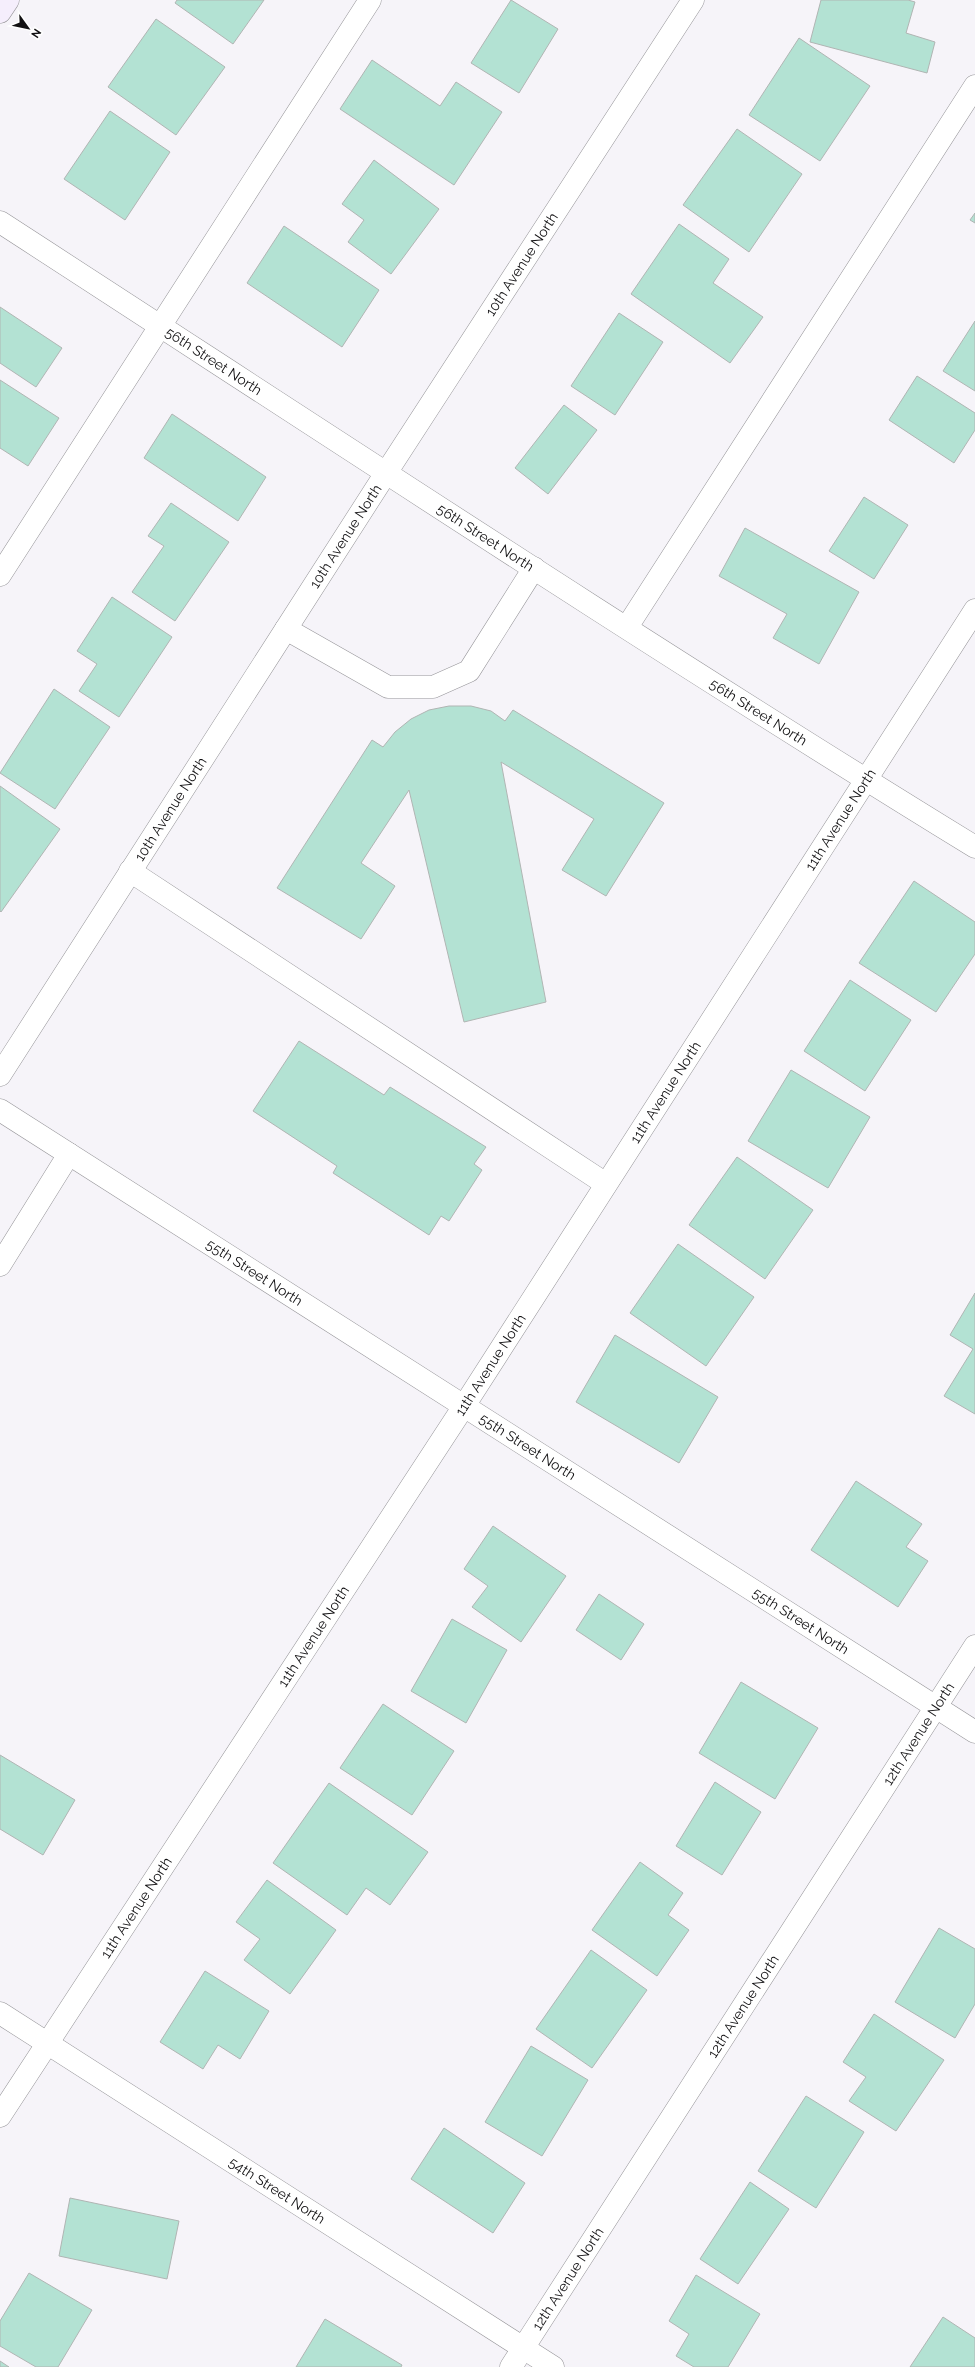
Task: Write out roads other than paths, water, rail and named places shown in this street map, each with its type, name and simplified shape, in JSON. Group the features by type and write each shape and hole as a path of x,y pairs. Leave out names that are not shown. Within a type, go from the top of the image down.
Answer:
{"street":[{"path":"0,12 8,0"},
{"path":"0,575 370,0"},
{"name":"10th Avenue North","path":"0,1075 386,472 693,0"},
{"path":"627,627 975,86"},
{"name":"56th Street North","path":"0,222 534,568 865,780 975,847"},
{"path":"286,629 388,687 433,687 468,671 534,568"},
{"name":"11th Avenue North","path":"0,2116 464,1406 975,610"},
{"path":"130,871 606,1184"},
{"name":"55th Street North","path":"0,1110 975,1732"},
{"path":"0,1265 69,1154"},
{"name":"12th Avenue North","path":"511,2367 975,1646"},
{"name":"54th Street North","path":"0,2013 553,2367"}]}
